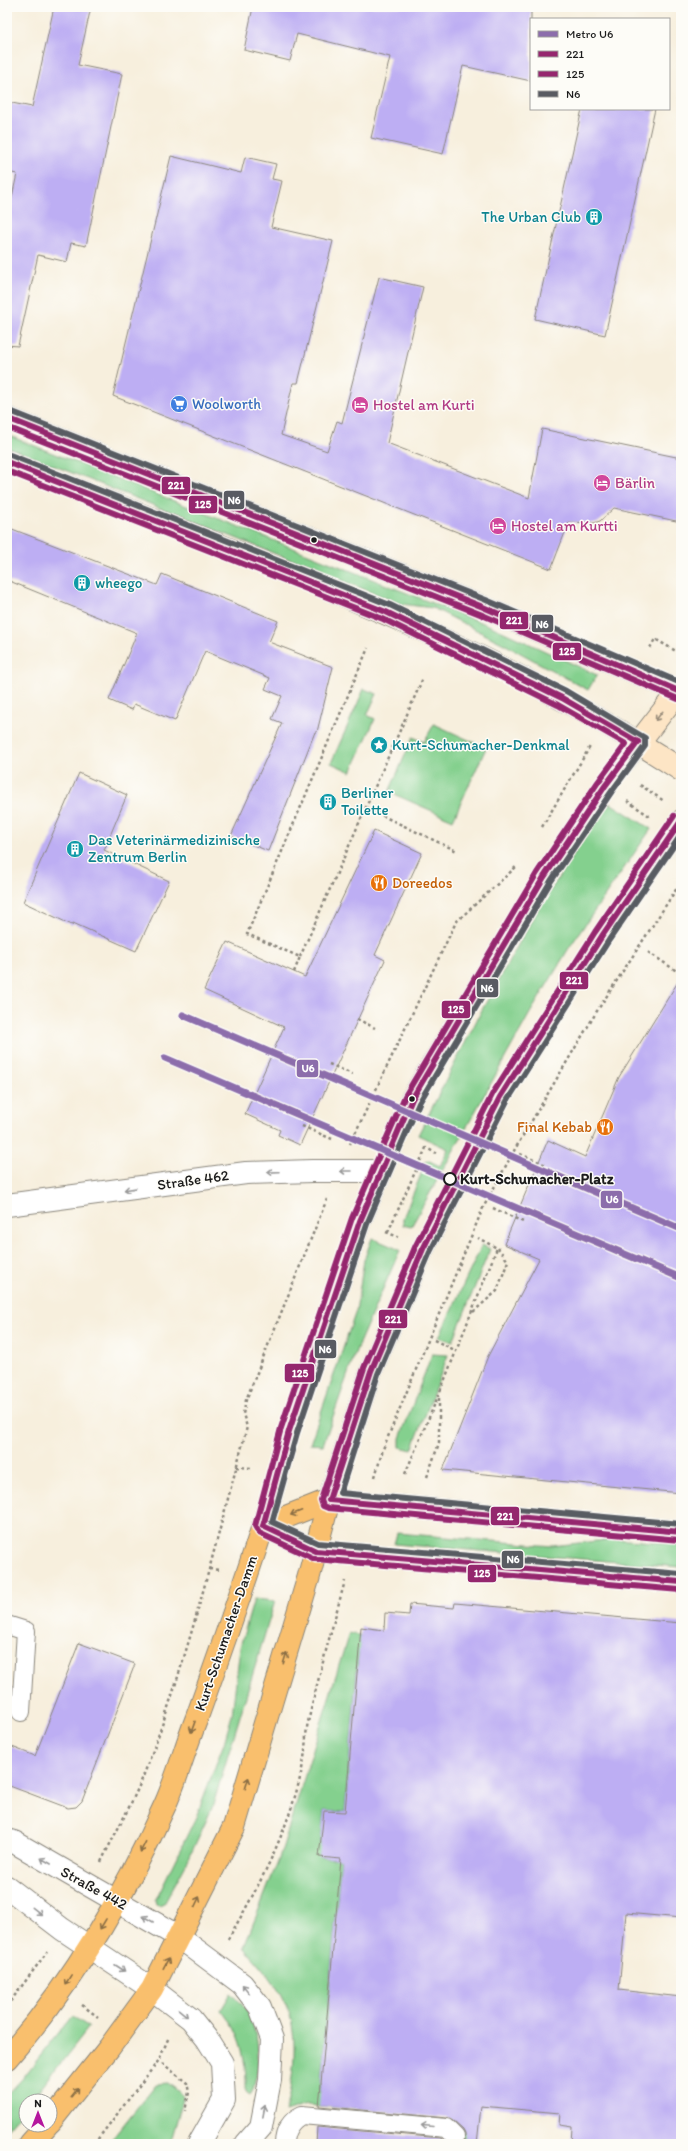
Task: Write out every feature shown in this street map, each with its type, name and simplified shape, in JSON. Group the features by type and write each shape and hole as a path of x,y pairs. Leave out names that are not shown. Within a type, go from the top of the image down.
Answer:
{"main road":[{"path":"7,418 482,607 680,690 638,742"},
{"path":"7,462 386,612 562,698 638,742 681,770"},
{"name":"Kurt-Schumacher-Damm","path":"7,2058 54,2000 89,1947 117,1900 165,1805 223,1644 263,1526 289,1431 316,1345 366,1201 412,1099 544,877 604,786 638,742"},
{"path":"58,2112 109,2048 152,1989 180,1937 234,1827 316,1552 329,1500 370,1371 423,1249 500,1097 602,936 681,821"},
{"path":"263,1526 329,1500 681,1532"},
{"path":"263,1526 316,1552 681,1582"},
{"path":"30,2144 40,2133"}],"street":[{"name":"Straße 462","path":"7,1205 246,1173 380,1171"},
{"name":"Straße 442","path":"7,1840 14,1842 180,1937"},
{"path":"7,1887 46,1918 152,1989 191,2019 208,2039 222,2063 224,2100 199,2144"},
{"path":"180,1937 242,1984 260,2008 272,2039 270,2080 261,2128 246,2144"}],"lane":[{"path":"7,1625 26,1631 21,1712"},
{"path":"284,2144 284,2137 289,2127 294,2119 302,2115 446,2128 455,2137 454,2144"}],"path":[{"path":"655,640 681,654"},
{"path":"300,957 247,934 368,648"},
{"path":"294,972 423,678"},
{"path":"541,829 588,751"},
{"path":"624,799 655,819"},
{"path":"366,808 457,851"},
{"path":"349,1147 456,922 521,863"},
{"path":"383,1449 482,1208 515,1149 597,1011 681,882"},
{"path":"648,952 681,974"},
{"path":"357,1019 375,1028"},
{"path":"329,1064 352,1074"},
{"path":"302,1126 332,1139"},
{"path":"388,1232 426,1148 436,1153"},
{"path":"520,1154 546,1165"},
{"path":"111,1842 146,1771 202,1598 247,1427 243,1414 246,1400 324,1206"},
{"path":"493,1208 523,1222"},
{"path":"382,1230 405,1240"},
{"path":"471,1314 496,1291 508,1261 498,1248 478,1238"},
{"path":"405,1474 457,1351 498,1248"},
{"path":"434,1340 457,1351"},
{"path":"427,1477 439,1443 439,1394"},
{"path":"227,1941 248,1904 274,1852 290,1809 303,1764 308,1724 338,1607"},
{"path":"7,2006 48,1951"},
{"path":"82,2005 98,2017"},
{"path":"94,2144 159,2060"},
{"path":"162,2063 187,2083 189,2092 184,2115"}],"green space":[{"path":"7,435 493,627 597,675 588,690 504,644 433,608 401,604 7,447"},
{"path":"364,689 377,694 367,715 375,719 351,772 331,763"},
{"path":"434,724 486,748 453,820 389,792 413,737 424,742"},
{"path":"610,803 651,829 569,948 529,1015 411,1227 403,1225 403,1218 427,1160 440,1166 448,1149 418,1135 483,1008 538,909 600,814"},
{"path":"372,1238 400,1250 357,1348 323,1445 310,1444 356,1311 364,1260"},
{"path":"482,1245 490,1249 453,1341 439,1337"},
{"path":"432,1354 448,1355 412,1450 400,1447 400,1438"},
{"path":"397,1533 552,1546 614,1539 681,1544 681,1567 394,1544"},
{"path":"254,1599 275,1601 212,1808 188,1860 164,1904 159,1906 156,1905 155,1901 196,1817 224,1743 232,1715 240,1647"},
{"path":"349,1633 363,1636 358,1658 345,1812 324,1811 320,1857 341,1859 320,2092 469,2105 466,2138 461,2138 461,2130 459,2125 449,2117 307,2105 285,2112 289,2097 294,2048 290,2016 285,2001 277,1987 244,1947 280,1856"},
{"path":"231,1993 246,2011 255,2032 258,2067 253,2089 250,2095 246,2092 244,2059 238,2039 228,2019 221,2010"},
{"path":"72,2016 89,2027 37,2093 18,2093 18,2116 7,2129 7,2095 22,2079"},
{"path":"168,2083 184,2096 170,2144 108,2144 156,2084"}],"building":[{"path":"54,7 91,7 78,65 122,74 86,246 71,243 67,262 38,255 18,346 7,345 7,220 17,174 7,172 7,102 32,107"},
{"path":"253,7 531,7 530,81 463,66 443,154 371,138 390,57 297,34 290,61 244,50"},
{"name":"The Urban Club","path":"582,110 655,110 605,335 535,319"},
{"path":"171,156 241,173 245,157 276,164 272,179 282,181 271,227 333,241 298,383 293,383 281,435 327,451 337,421 342,423 379,277 423,287 387,443 529,498 542,429 681,458 681,522 614,508 600,521 594,523 569,522 551,569 113,396"},
{"path":"7,527 157,585 162,574 278,621 269,642 333,667 317,732 315,732 268,851 231,836 282,723 272,719 282,696 265,689 270,678 205,651 175,721 134,704 132,710 109,700 137,633 7,580"},
{"path":"79,773 127,795 104,850 169,881 136,951 73,923 72,925 23,902"},
{"path":"374,831 422,853 375,955 385,960 300,1145 278,1135 280,1130 245,1114 284,1027 204,990 227,942 305,977"},
{"path":"681,977 681,1493 443,1470 488,1356 539,1259 504,1244 548,1140 585,1157 619,1077"},
{"path":"455,1603 681,1623 681,1918 626,1913 619,1990 681,1997 681,2144 571,2144 572,2127 559,2125 560,2113 481,2106 477,2144 465,2144 465,2134 463,2130 447,2118 319,2106 341,1859 319,1857 324,1811 345,1812 361,1627 384,1630 385,1613 409,1615 410,1604 454,1608"},
{"path":"79,1643 135,1664 82,1801 76,1807 68,1808 7,1785 7,1745 35,1756"},
{"path":"317,2127 441,2138 444,2144 316,2144"}],"metro line":[{"name":"U6","path":"183,1015 681,1229"},
{"name":"U6","path":"165,1058 681,1278"}],"transit line":[{"name":"N6","path":"10,411 486,600 681,683"},
{"name":"221","path":"7,418 483,607 681,692"},
{"name":"125","path":"7,427 480,614 678,699"},
{"name":"N6","path":"10,455 390,605 566,691 645,738 645,746 612,791 551,881 419,1103 367,1224 297,1433 272,1522 318,1543 681,1574"},
{"name":"221","path":"7,462 386,612 562,698 638,742"},
{"name":"125","path":"7,471 383,619 558,705 626,744 598,782 537,873 405,1096 352,1218 281,1428 255,1526 259,1533 315,1559 680,1590"},
{"name":"221","path":"263,1526 289,1431 360,1221 412,1099 544,877 605,786 638,742"},
{"name":"125","path":"674,816 595,932 493,1093 416,1245 364,1368 321,1500 323,1506 328,1508 680,1540"},
{"name":"221","path":"329,1500 371,1371 423,1249 500,1097 602,936 681,821"},
{"name":"N6","path":"681,835 609,940 507,1101 430,1252 378,1374 340,1493 681,1524"},
{"name":"221","path":"329,1500 681,1532"},
{"name":"221","path":"263,1526 316,1551 681,1582"}],"place":[{"name":"The Urban Club","path":"594,217"},
{"name":"Woolworth","path":"179,404"},
{"name":"Hostel am Kurti","path":"360,405"},
{"name":"Bärlin","path":"602,483"},
{"name":"Hostel am Kurtti","path":"498,526"},
{"name":"wheego","path":"82,583"},
{"name":"Kurt-Schumacher-Denkmal","path":"379,745"},
{"name":"Berliner Toilette","path":"328,802"},
{"name":"Das Veterinärmedizinische Zentrum Berlin","path":"75,849"},
{"name":"Doreedos","path":"379,883"},
{"name":"Final Kebab","path":"605,1127"},
{"name":"Kurt-Schumacher-Platz","path":"450,1179"}]}
